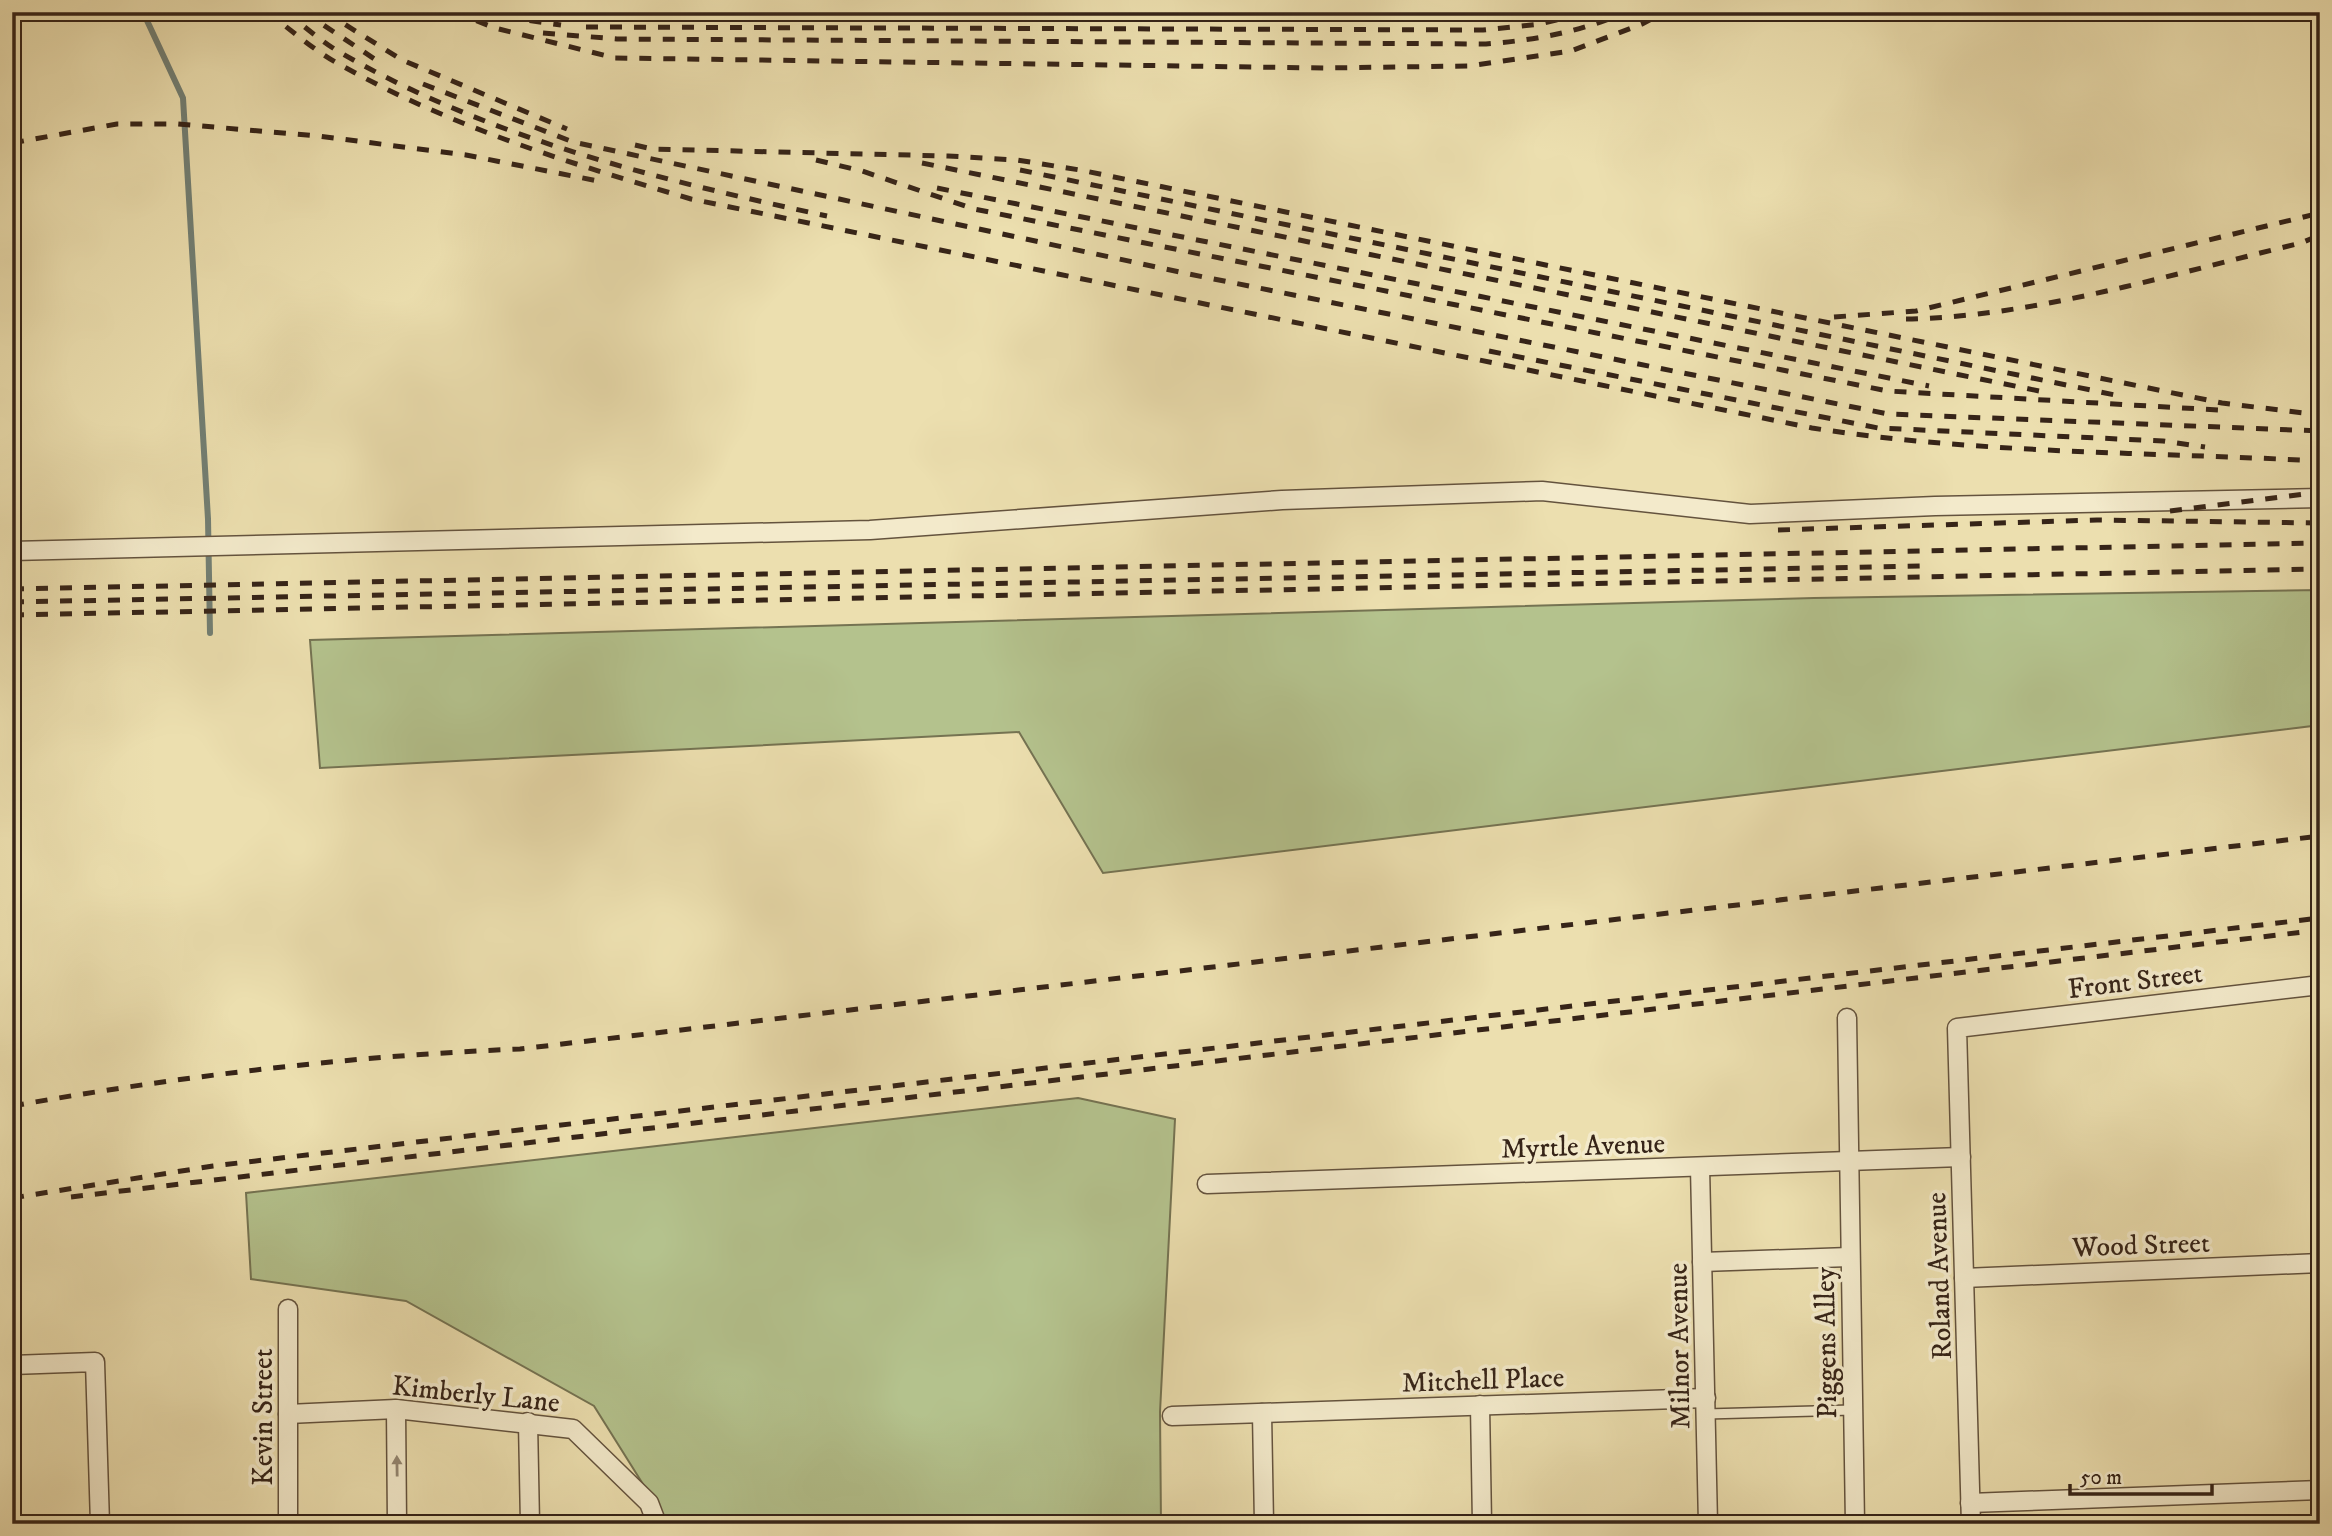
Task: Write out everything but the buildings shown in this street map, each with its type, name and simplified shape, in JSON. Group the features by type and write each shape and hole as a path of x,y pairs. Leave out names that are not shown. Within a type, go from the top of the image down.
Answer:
{"street":[{"path":"12,551 870,530 1282,500 1542,491 1750,514 1935,506 2320,498"},
{"name":"Front Street","path":"1957,1027 2320,985"},
{"name":"Piggens Alley","path":"1846,1018 1854,1524"},
{"name":"Roland Avenue","path":"1957,1027 1971,1524"},
{"name":"Myrtle Avenue","path":"1207,1184 1961,1157"},
{"name":"Milnor Avenue","path":"1700,1167 1708,1524"},
{"path":"1702,1262 1849,1257"},
{"name":"Wood Street","path":"1964,1278 2320,1263"},
{"name":"Kevin Street","path":"288,1309 288,1524"},
{"path":"12,1365 95,1362 100,1524"},
{"path":"1480,1405 1482,1524"},
{"name":"Mitchell Place","path":"1172,1416 1480,1405 1706,1406"},
{"path":"396,1409 397,1524"},
{"name":"Kimberly Lane","path":"288,1414 396,1409 573,1429 649,1503 657,1524"},
{"path":"1262,1413 1264,1524"},
{"path":"528,1422 530,1524"},
{"path":"1970,1503 2320,1490"}],"lane":[{"path":"1706,1406 1852,1410"}],"green space":[{"path":"2320,590 2320,725 1103,873 1019,732 320,768 310,640 1814,598"},
{"path":"1078,1098 1175,1119 1160,1412 1161,1524 668,1524 594,1406 406,1301 251,1279 246,1193"}],"waterway":[{"path":"143,12 183,98 208,519 210,633"}],"railway":[{"path":"267,12 328,57 423,106 554,157 691,199 1812,428 1938,443 2320,461"},
{"path":"286,12 334,49 398,83 517,133 639,171 827,216"},
{"path":"304,12 382,64"},
{"path":"325,12 402,60 567,129"},
{"path":"454,12 495,28 615,58 1324,68 1469,66 1571,51 1642,24 1665,12"},
{"path":"586,27 1483,30 1540,24 1589,12"},
{"path":"543,33 617,39 1486,44 1557,34 1626,12"},
{"path":"482,14 561,25"},
{"path":"423,84 573,142 1189,274 1888,414 2320,431"},
{"path":"12,143 117,124 178,124 318,136 466,155 598,181"},
{"path":"635,145 652,149 948,156 1017,160 1080,170 2222,403 2320,415"},
{"path":"816,160 862,171 974,209 1888,391 2218,410"},
{"path":"922,163 2044,392"},
{"path":"1020,170 2120,396"},
{"path":"937,188 1929,386"},
{"path":"1834,317 1916,311 2320,213"},
{"path":"1906,319 2004,310 2105,292 2301,243 2320,235"},
{"path":"1489,351 1878,428 2163,441 2205,447"},
{"path":"2170,511 2320,492"},
{"path":"1778,530 2097,520 2320,523"},
{"path":"12,589 2320,543"},
{"path":"12,602 1923,566"},
{"path":"12,615 2320,569"},
{"path":"12,1106 139,1085 265,1069 520,1049 2320,836"},
{"path":"12,1198 213,1166 2320,918"},
{"path":"71,1197 2320,930"}]}
